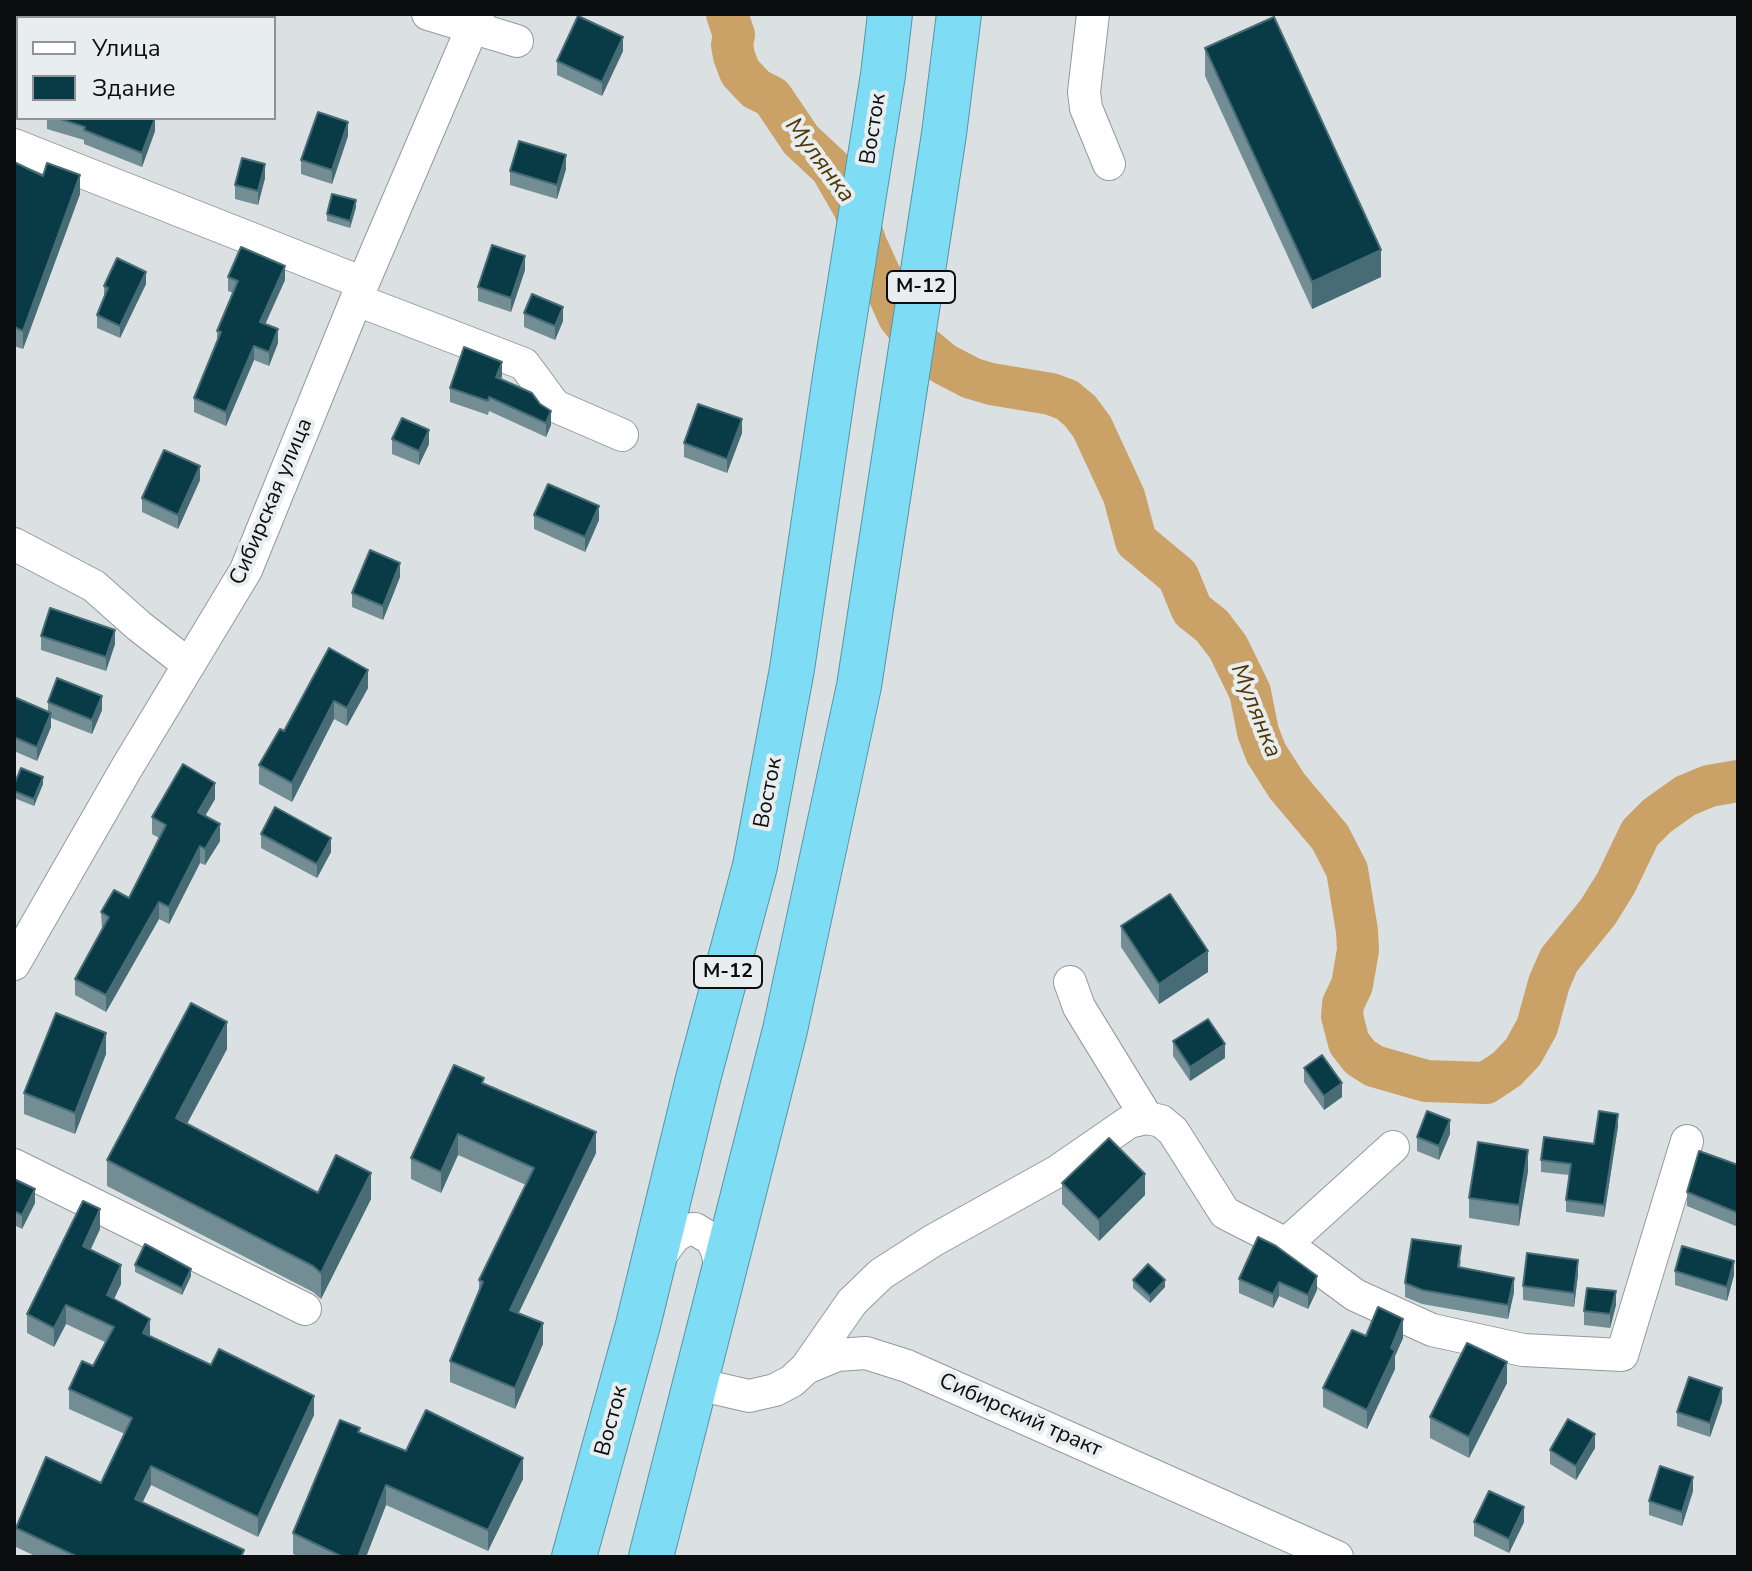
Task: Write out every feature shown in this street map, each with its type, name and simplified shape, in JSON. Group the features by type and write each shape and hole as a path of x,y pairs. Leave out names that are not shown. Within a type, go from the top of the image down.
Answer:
{"highway":[{"name":"Восток","path":"574,1557 652,1269 755,866 792,669 890,14"},
{"name":"М-12","path":"651,1557 785,1030 859,686 944,134 959,14"}],"street":[{"path":"428,14 475,21 517,41"},
{"path":"1093,14 1084,92 1086,108 1109,164"},
{"name":"Сибирская улица","path":"14,964 126,769 246,570 475,21"},
{"path":"14,145 524,364 555,406 622,435"},
{"path":"14,544 94,586 189,665"},
{"path":"1070,982 1079,1007 1147,1118"},
{"path":"806,1368 852,1302 881,1274 934,1240 1058,1171 1129,1122 1147,1118 1161,1121 1173,1131 1225,1213 1286,1244 1355,1295 1432,1330 1523,1350 1622,1355 1687,1141"},
{"path":"1286,1244 1393,1147"},
{"path":"14,1165 305,1309"},
{"path":"652,1269 674,1237 685,1230 695,1229 711,1239 724,1276"},
{"name":"Сибирский тракт","path":"697,1384 749,1396 775,1390 792,1381 806,1368 837,1355 866,1353 888,1359 1337,1557"}],"building":[{"path":"14,14 41,14 16,16 14,39"},
{"path":"142,14 148,16 90,16"},
{"path":"578,16 623,37 602,82 557,61"},
{"path":"1274,17 1381,250 1312,282 1205,48"},
{"path":"318,112 348,122 332,170 301,160"},
{"path":"63,120 154,120 142,153 84,130 85,127"},
{"path":"519,141 566,155 557,185 510,171"},
{"path":"242,158 265,164 258,191 235,185"},
{"path":"14,162 43,176 47,163 80,175 23,331 14,327"},
{"path":"332,194 356,200 350,221 327,214"},
{"path":"492,245 525,256 511,298 478,287"},
{"path":"241,247 285,266 260,322 278,329 269,352 254,346 226,412 194,398 238,281 228,277"},
{"path":"117,258 146,272 120,326 97,315 108,288 104,286"},
{"path":"532,294 563,307 555,326 524,313"},
{"path":"464,347 502,362 496,377 532,393 540,404 551,411 546,423 489,397 488,401 450,388"},
{"path":"698,404 742,419 727,459 684,443"},
{"path":"402,418 429,430 419,451 392,439"},
{"path":"164,450 200,466 178,515 142,498"},
{"path":"548,484 599,506 585,537 534,515"},
{"path":"370,550 400,563 383,606 352,593"},
{"path":"50,608 115,630 106,657 41,636"},
{"path":"329,648 368,670 347,708 334,701 292,783 259,765 280,729 284,731"},
{"path":"57,678 102,696 92,720 48,702"},
{"path":"14,697 51,713 37,747 14,737"},
{"path":"183,764 215,783 198,812 220,824 205,849 200,846 169,907 159,902 106,995 75,979 109,917 101,912 114,890 129,898 166,825 152,817"},
{"path":"21,768 43,777 34,799 14,791"},
{"path":"275,807 331,838 317,864 261,834"},
{"path":"1170,894 1208,951 1159,984 1121,926"},
{"path":"191,1003 227,1022 176,1118 318,1193 336,1155 371,1173 321,1273 313,1266 107,1160"},
{"path":"56,1013 106,1033 75,1113 24,1093"},
{"path":"1208,1019 1225,1044 1190,1067 1173,1041"},
{"path":"1322,1055 1342,1083 1324,1096 1304,1068"},
{"path":"454,1065 484,1078 482,1083 596,1132 510,1310 543,1323 515,1388 450,1361 483,1282 479,1280 534,1168 458,1134 441,1172 411,1158"},
{"path":"1427,1111 1450,1120 1439,1146 1417,1137"},
{"path":"1599,1111 1618,1114 1604,1205 1566,1200 1571,1164 1541,1160 1544,1137 1594,1144"},
{"path":"1109,1138 1145,1174 1099,1220 1062,1183"},
{"path":"1478,1142 1528,1150 1519,1205 1469,1198"},
{"path":"1699,1151 1738,1165 1738,1213 1687,1192"},
{"path":"14,1179 35,1189 22,1215 14,1211"},
{"path":"83,1201 100,1209 83,1246 121,1265 107,1295 150,1319 143,1333 211,1365 219,1349 314,1396 258,1517 151,1466 135,1499 244,1550 241,1557 78,1557 16,1528 46,1457 101,1483 132,1418 69,1389 82,1361 93,1366 114,1327 66,1305 54,1328 27,1314"},
{"path":"1258,1237 1276,1246 1317,1276 1308,1295 1279,1282 1273,1294 1239,1279"},
{"path":"1412,1239 1461,1246 1458,1267 1514,1278 1508,1305 1422,1290 1405,1283"},
{"path":"145,1244 191,1269 182,1288 135,1265"},
{"path":"1682,1246 1734,1261 1727,1287 1675,1271"},
{"path":"1527,1253 1578,1260 1574,1293 1523,1286"},
{"path":"1148,1264 1165,1280 1150,1296 1133,1280"},
{"path":"1587,1288 1616,1291 1610,1314 1584,1311"},
{"path":"1378,1307 1403,1319 1391,1348 1395,1351 1367,1410 1323,1388 1352,1330 1366,1336"},
{"path":"1467,1343 1507,1362 1469,1437 1430,1417"},
{"path":"1689,1377 1722,1388 1710,1423 1677,1412"},
{"path":"426,1410 523,1458 488,1530 386,1485 358,1557 343,1557 293,1533 340,1420 360,1428 358,1432 406,1451"},
{"path":"1568,1419 1595,1434 1576,1466 1550,1450"},
{"path":"1660,1466 1693,1477 1682,1512 1649,1501"},
{"path":"1489,1491 1524,1507 1509,1539 1474,1522"}],"waterway":[{"name":"Мулянка","path":"727,14 740,72 756,89 772,97 801,140 831,168 854,208 866,244 899,317 921,345 944,364 971,378 1051,394 1067,400 1080,411 1092,427 1124,496 1136,541 1178,576 1192,610 1212,626 1228,647 1250,692 1258,732 1266,753 1287,786 1330,837 1347,870 1358,950 1352,985 1343,1004 1342,1016 1349,1043 1360,1057 1374,1066 1426,1081 1486,1083 1507,1069 1523,1052 1537,1027 1559,960 1598,912 1640,833 1685,796 1709,786 1738,781"}]}
